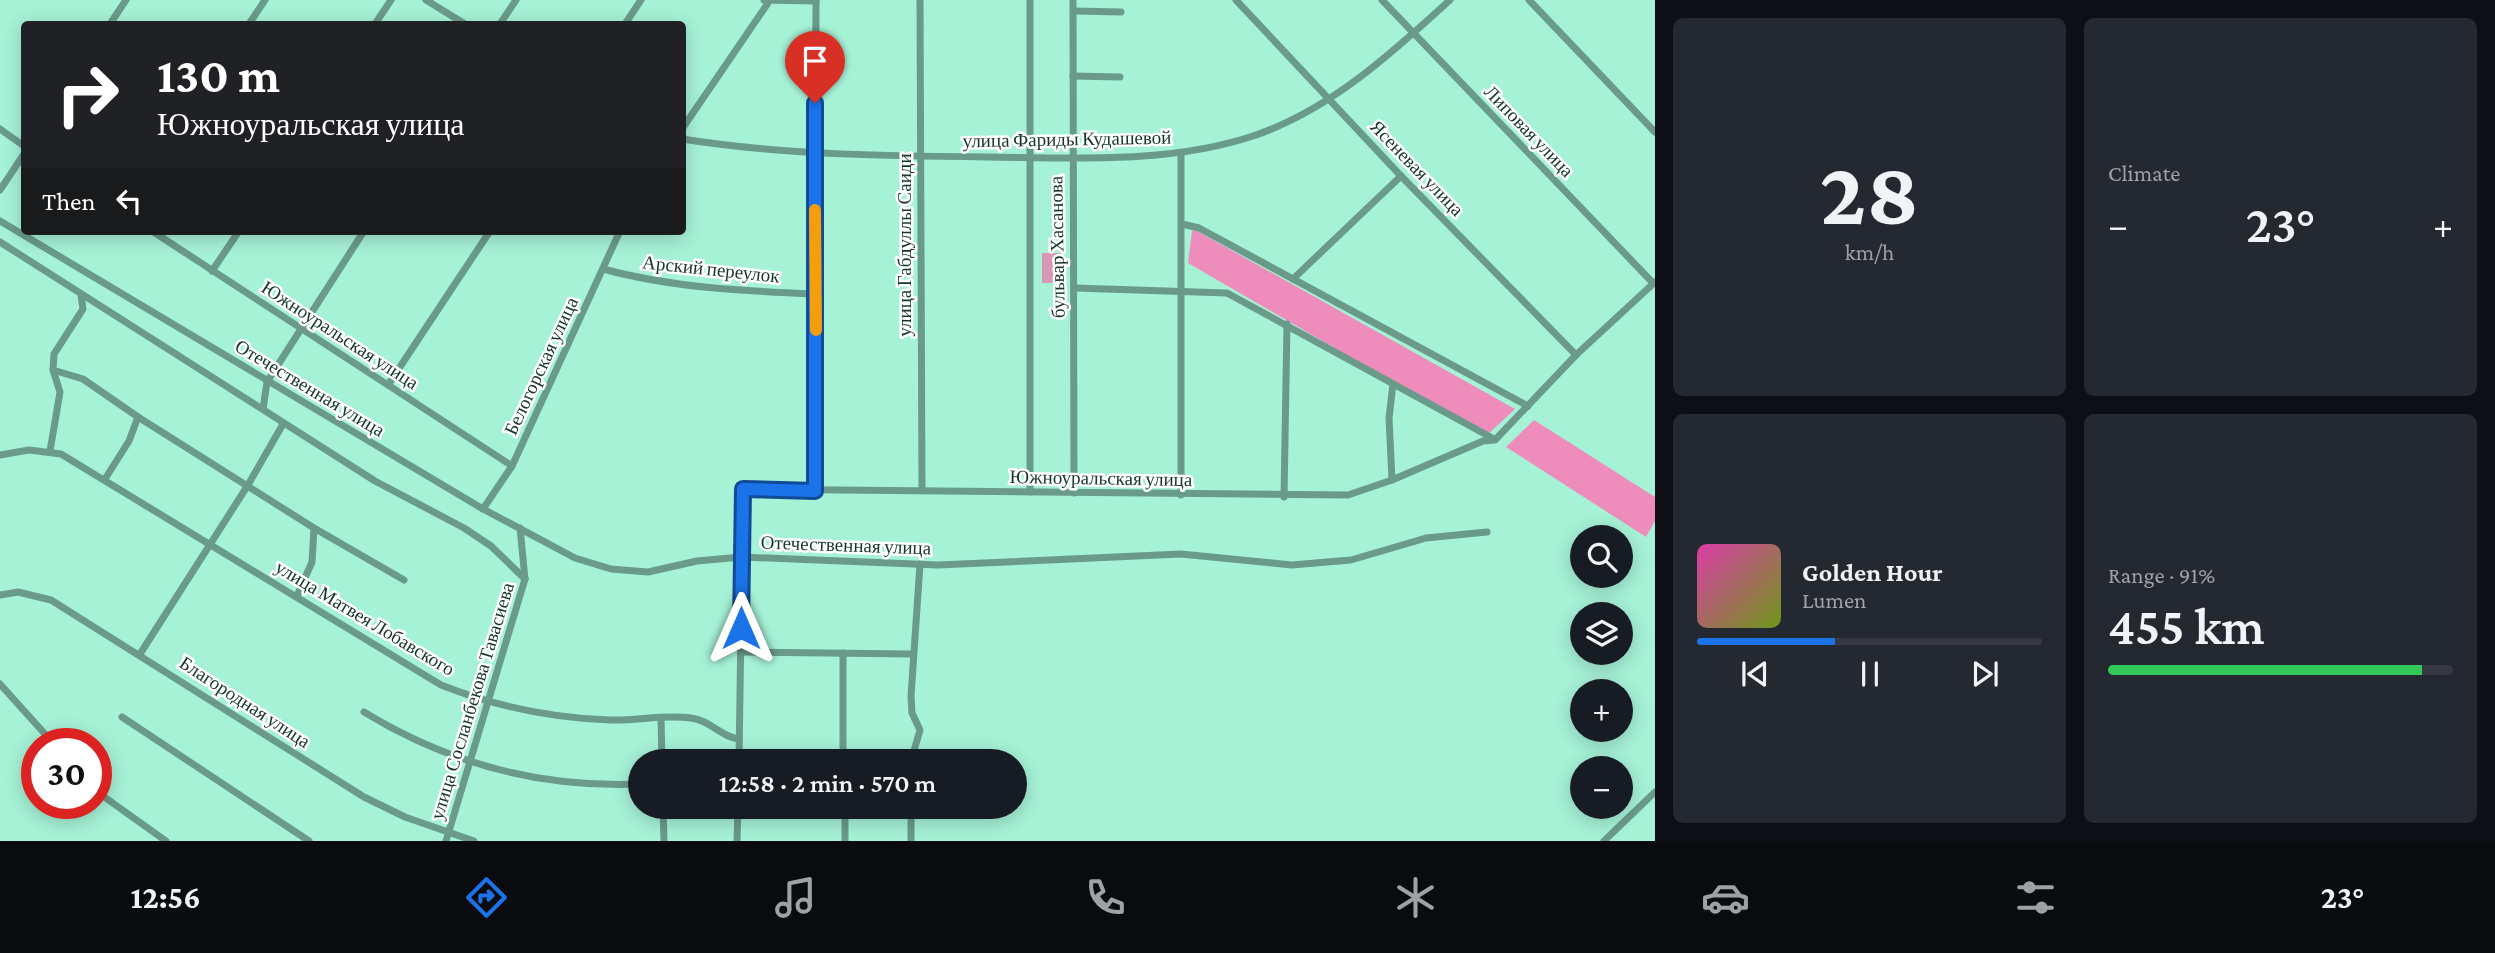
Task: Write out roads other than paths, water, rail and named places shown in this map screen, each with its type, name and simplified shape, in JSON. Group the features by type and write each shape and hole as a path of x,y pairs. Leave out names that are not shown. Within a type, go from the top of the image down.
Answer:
{"street":[{"path":"112,21 126,0"},
{"path":"251,21 265,0"},
{"path":"376,21 391,0"},
{"path":"426,0 460,21"},
{"path":"502,21 516,0"},
{"path":"627,21 641,0"},
{"name":"улица Габдуллы Саиди","path":"920,0 922,490"},
{"name":"бульвар Хасанова","path":"1030,0 1030,492"},
{"name":"бульвар Хасанова","path":"1073,0 1071,156 1075,288 1074,493"},
{"name":"Ясеневая улица","path":"1236,0 1401,176 1576,355"},
{"name":"Липовая улица","path":"1382,0 1654,283"},
{"name":"улица Фариды Кудашевой","path":"686,140 749,150 815,154 1029,157 1181,153 1256,135 1329,99 1414,33 1450,0"},
{"path":"1529,0 1655,132"},
{"path":"686,123 766,1 816,1 815,491"},
{"path":"1073,11 1121,12"},
{"path":"1073,76 1120,77"},
{"path":"0,129 21,144"},
{"path":"1181,153 1181,495"},
{"path":"0,190 21,158"},
{"path":"1293,279 1401,176"},
{"name":"Отечественная улица","path":"0,221 21,234"},
{"path":"1182,224 1199,228 1528,406"},
{"name":"Отечественная улица","path":"23,235 483,509 575,558 611,569 648,572 697,561 741,557 920,564 1181,554 1292,565 1350,560 1426,538 1486,532"},
{"name":"Южноуральская улица","path":"158,235 512,466"},
{"path":"212,271 236,235"},
{"path":"263,409 267,382 361,235"},
{"path":"388,385 487,235"},
{"name":"Белогорская улица","path":"483,509 512,466 618,235"},
{"path":"0,242 283,424 413,503 464,528 491,546 525,579"},
{"name":"Арский переулок","path":"603,269 643,280 716,289 816,294"},
{"name":"Южноуральская улица","path":"739,749 743,489 1284,497 1348,495 1392,480 1483,441 1495,440 1576,355 1654,283"},
{"path":"1075,288 1227,293 1495,440"},
{"path":"50,451 60,392 53,370 54,354 83,309 82,295"},
{"path":"1284,497 1287,324"},
{"path":"53,370 83,379 138,417 314,528 404,580"},
{"path":"1392,480 1389,418 1393,384"},
{"path":"105,479 129,441 138,417"},
{"path":"140,653 209,541 248,485 283,424"},
{"name":"улица Матвея Лобавского","path":"0,455 50,451 61,454 209,541 441,685 488,702 566,716 611,720 692,718 706,722 730,738 739,740"},
{"path":"297,596 312,562 314,528"},
{"name":"улица Сосланбекова Тавасиева","path":"447,838 525,579 520,528"},
{"path":"914,749 920,730 912,713 911,654 920,564"},
{"name":"Благородная улица","path":"0,595 18,592 51,600 140,653 364,797 447,838 474,841"},
{"path":"741,652 911,654"},
{"path":"843,653 843,749"},
{"path":"0,684 40,728"},
{"path":"364,712 422,745 469,763 557,782 628,784"},
{"path":"122,717 309,841"},
{"path":"661,718 662,749"},
{"path":"1604,841 1655,792"},
{"path":"112,802 166,841"},
{"path":"663,819 664,841"},
{"path":"737,841 738,819"},
{"path":"845,819 845,841"},
{"path":"911,819 911,841"}]}
